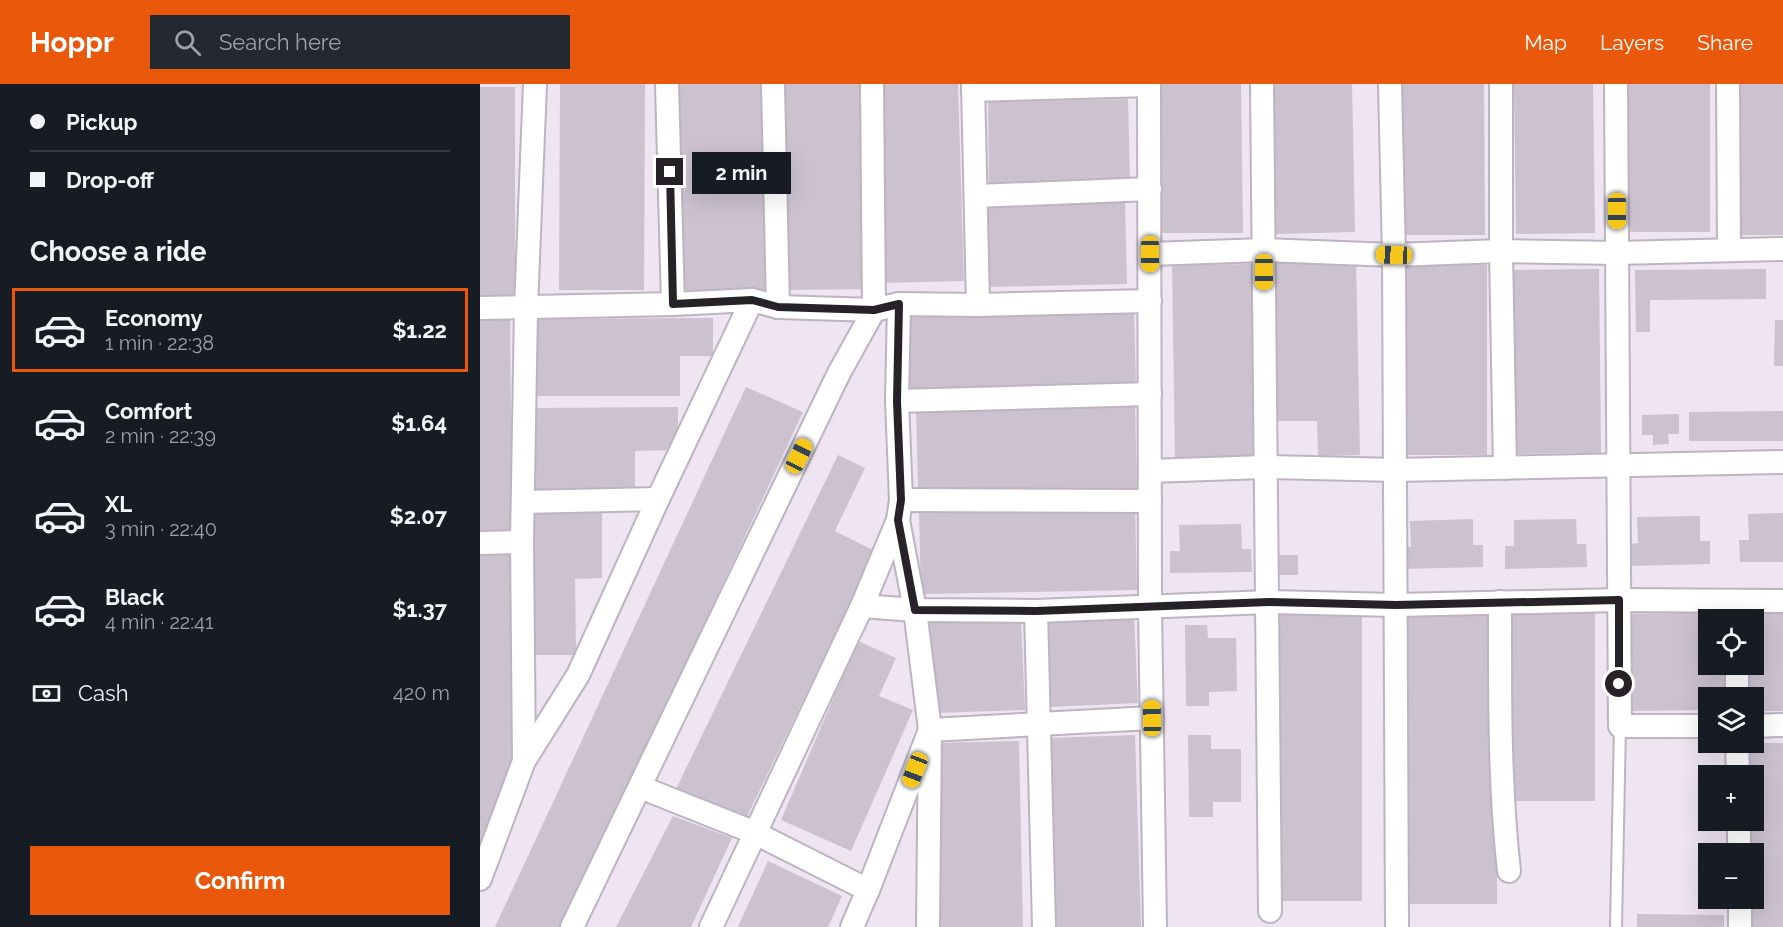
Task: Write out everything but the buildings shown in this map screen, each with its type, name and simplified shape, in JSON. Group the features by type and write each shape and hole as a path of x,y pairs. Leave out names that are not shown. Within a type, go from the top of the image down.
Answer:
{"street":[{"path":"524,760 522,542 526,308 535,84"},
{"path":"667,84 673,304"},
{"path":"773,84 778,307"},
{"path":"572,927 839,373 874,310 872,84"},
{"path":"1262,84 1265,466 1269,602 1270,911"},
{"path":"1390,84 1394,255 1397,927"},
{"path":"1501,84 1505,468"},
{"path":"1616,84 1620,726 1698,726"},
{"path":"1728,84 1729,250"},
{"path":"978,305 973,87 1149,85 1150,607 1155,927"},
{"path":"976,196 1150,189"},
{"path":"1150,254 1264,250 1394,255 1501,251 1617,253 1783,249"},
{"path":"480,308 752,300 778,307 874,310 899,304 978,305 1150,301"},
{"path":"480,879 524,760 578,675 752,300"},
{"path":"899,304 897,401 899,510 915,610 930,730 928,927"},
{"path":"897,401 1150,394"},
{"path":"1150,471 1265,466 1395,470 1783,462"},
{"path":"523,502 658,499"},
{"path":"899,510 1150,501"},
{"path":"711,927 753,832 862,606 899,510"},
{"path":"480,543 522,542"},
{"path":"862,606 915,610 1036,611 1269,602 1396,605 1619,600 1725,609"},
{"path":"1500,602 1500,739 1509,872"},
{"path":"1743,609 1783,602"},
{"path":"1036,611 1044,927"},
{"path":"930,730 1152,718"},
{"path":"1764,726 1783,725"},
{"path":"852,927 930,730"},
{"path":"640,787 753,832 868,890"},
{"path":"1740,909 1740,927"}],"lane":[{"path":"1616,927 1620,726"}],"route":[{"path":"670,172 673,304 752,300 778,307 874,310 899,304 897,401 901,500 898,520 915,610 1036,611 1269,602 1396,605 1619,600 1619,684"}]}
